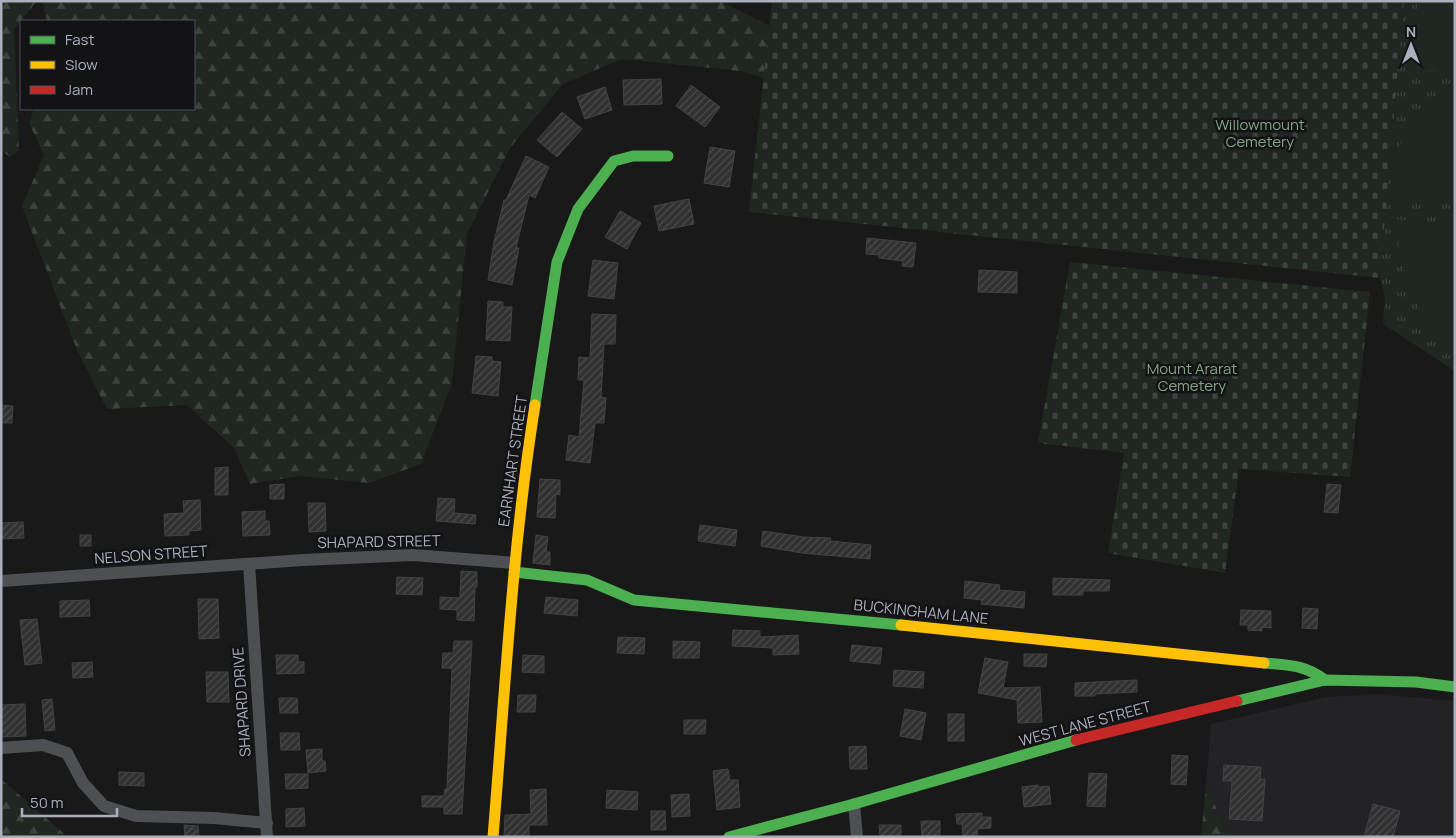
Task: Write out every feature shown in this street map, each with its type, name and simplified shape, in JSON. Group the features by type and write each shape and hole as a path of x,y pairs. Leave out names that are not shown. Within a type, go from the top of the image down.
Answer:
{"street":[{"name":"EARNHART STREET","path":"493,837 514,568 528,447 557,262 578,209 614,161 633,156 668,156"},
{"name":"SHAPARD STREET","path":"303,560 413,555 514,568"},
{"name":"NELSON STREET","path":"1,581 303,560"},
{"name":"SHAPARD DRIVE","path":"249,564 267,837"},
{"name":"BUCKINGHAM LANE","path":"514,568 587,580 634,600 805,615 1296,666 1313,670 1325,680"},
{"name":"WEST LANE STREET","path":"729,837 854,804 1087,737 1325,680 1416,682 1455,687"},
{"path":"1,748 43,745 67,753 84,783 104,806 136,816 223,818 266,823"},
{"path":"854,804 857,837"}],"shaded area":[{"path":"1378,694 1455,701 1455,837 1230,837 1206,786 1211,724 1326,697"}],"green space":[{"path":"1,1 37,1 14,29 19,150 10,157 1,150"},
{"path":"42,1 720,1 770,26 764,78 741,71 621,59 563,84 510,148 467,234 452,383 421,464 369,483 300,476 250,484 234,448 187,405 107,409 77,350 22,206 44,155 29,123 34,110 195,110 195,20 47,20"},
{"name":"Willowmount Cemetery","path":"772,1 1404,1 1380,278 749,212"},
{"path":"1404,1 1455,1 1455,371 1383,324 1385,298 1380,278"},
{"path":"1423,1 1455,1 1455,69 1409,72 1415,12"},
{"path":"1455,89 1455,197 1391,196 1400,144 1427,107"},
{"path":"1393,219 1455,225 1455,339 1428,330 1405,275"},
{"name":"Mount Ararat Cemetery","path":"1070,262 1370,292 1350,477 1239,469 1225,573 1108,553 1124,453 1038,443"},
{"path":"1,779 68,837 1,837"},
{"path":"1206,786 1230,837 1201,837"}],"building":[{"path":"661,79 662,104 624,105 623,80"},
{"path":"691,85 720,107 705,127 676,106"},
{"path":"605,87 612,110 585,119 577,97"},
{"path":"562,112 582,129 557,157 537,140"},
{"path":"710,147 735,151 729,187 704,183"},
{"path":"526,156 549,167 535,198 529,195 516,248 519,248 512,285 488,280 494,242 504,200 506,200"},
{"path":"689,199 694,224 659,231 654,206"},
{"path":"620,211 641,223 627,249 605,237"},
{"path":"867,238 916,243 913,267 902,266 903,261 879,258 879,255 866,254"},
{"path":"593,260 618,263 614,299 588,296"},
{"path":"979,270 1017,272 1017,293 978,292"},
{"path":"488,301 503,302 503,307 512,307 510,341 486,340"},
{"path":"592,314 616,315 615,344 604,344 601,397 606,398 604,423 595,423 590,463 566,460 569,435 579,437 584,380 578,380 579,357 590,358"},
{"path":"476,356 492,357 492,361 501,362 498,396 472,393"},
{"path":"1,405 13,406 12,423 1,423"},
{"path":"228,467 228,495 215,495 215,468"},
{"path":"540,479 560,480 560,495 556,494 555,518 537,517"},
{"path":"284,484 284,499 270,499 270,485"},
{"path":"1327,484 1341,485 1338,513 1324,512"},
{"path":"438,498 455,499 454,513 476,515 475,524 436,521"},
{"path":"200,500 201,530 189,531 189,535 165,536 164,514 184,513 183,501"},
{"path":"308,503 325,503 326,531 309,532"},
{"path":"265,511 265,521 269,521 270,535 243,536 242,512"},
{"path":"23,522 24,538 1,539 1,523"},
{"path":"700,525 737,530 735,546 698,541"},
{"path":"763,531 803,537 831,538 830,541 871,545 870,559 802,553 761,546"},
{"path":"80,535 91,535 91,546 80,546"},
{"path":"536,535 548,537 546,552 550,552 550,565 533,563"},
{"path":"461,571 477,572 474,621 457,620 457,610 440,609 440,597 460,598"},
{"path":"397,577 423,578 422,595 396,594"},
{"path":"1053,578 1110,580 1109,591 1083,591 1083,595 1053,595"},
{"path":"965,581 1000,585 999,590 1025,592 1024,608 981,604 982,600 964,598"},
{"path":"546,597 578,600 577,616 544,613"},
{"path":"198,599 218,599 219,638 199,639"},
{"path":"89,600 90,616 60,617 60,601"},
{"path":"1303,608 1318,609 1317,629 1302,628"},
{"path":"1241,610 1271,611 1271,628 1262,627 1262,631 1248,630 1248,625 1240,625"},
{"path":"37,619 42,663 25,665 20,620"},
{"path":"733,630 760,631 760,637 798,635 799,654 773,655 773,648 732,646"},
{"path":"618,637 645,638 644,654 617,653"},
{"path":"454,641 472,641 462,814 444,814 444,807 422,807 422,796 444,796 445,789 447,789 452,668 442,668 443,653 453,653"},
{"path":"673,641 700,642 699,658 673,658"},
{"path":"852,645 882,648 880,664 850,661"},
{"path":"1024,654 1047,654 1046,667 1024,666"},
{"path":"276,655 298,655 298,662 304,662 304,673 277,674"},
{"path":"523,655 544,656 544,673 522,672"},
{"path":"985,658 1008,662 1003,688 1040,687 1042,722 1018,723 1017,700 978,693"},
{"path":"92,662 93,677 73,678 72,663"},
{"path":"894,670 924,672 923,688 893,686"},
{"path":"206,672 228,672 229,702 207,702"},
{"path":"1137,680 1137,692 1075,696 1075,683"},
{"path":"518,695 536,695 535,712 517,712"},
{"path":"279,698 297,698 298,713 280,713"},
{"path":"52,699 55,730 45,731 42,700"},
{"path":"25,704 26,736 1,737 1,705"},
{"path":"905,709 926,713 921,740 900,736"},
{"path":"948,714 964,714 964,741 948,741"},
{"path":"684,720 706,720 705,734 684,734"},
{"path":"280,733 299,733 300,750 281,750"},
{"path":"866,746 867,769 850,769 849,747"},
{"path":"322,749 322,761 325,761 326,771 308,773 306,750"},
{"path":"1172,755 1188,756 1186,785 1171,784"},
{"path":"1224,765 1261,767 1260,779 1265,779 1262,821 1229,819 1232,781 1223,781"},
{"path":"728,769 730,780 738,780 740,807 717,810 713,771"},
{"path":"119,772 144,773 144,786 119,785"},
{"path":"1089,773 1107,774 1105,807 1087,806"},
{"path":"285,774 308,774 308,788 286,789"},
{"path":"1038,785 1038,787 1049,786 1051,804 1024,807 1022,787"},
{"path":"546,789 547,825 529,825 529,837 504,837 505,815 531,814 530,790"},
{"path":"607,790 638,792 637,810 606,808"},
{"path":"689,794 690,816 672,817 671,795"},
{"path":"1373,804 1400,811 1393,837 1364,837"},
{"path":"304,808 305,826 286,827 286,809"},
{"path":"651,811 665,811 666,830 651,830"},
{"path":"982,813 982,817 991,817 991,828 977,829 978,837 963,837 962,824 957,824 956,814"},
{"path":"921,821 940,821 940,837 922,837"},
{"path":"184,825 198,826 199,837 185,837"},
{"path":"879,825 901,825 901,837 880,837"}],"traffic: fast":[{"path":"535,405 557,262 578,209 614,161 633,156 668,156"},
{"path":"514,572 587,580 634,600 901,625"},
{"path":"1264,663 1289,665 1304,669 1325,680"},
{"path":"1237,701 1325,680 1416,682 1455,687"},
{"path":"729,837 854,804 1076,740"}],"traffic: slow":[{"path":"493,837 520,513 535,405"},
{"path":"901,625 1264,663"}],"traffic: jam":[{"path":"1076,740 1237,701"}]}
